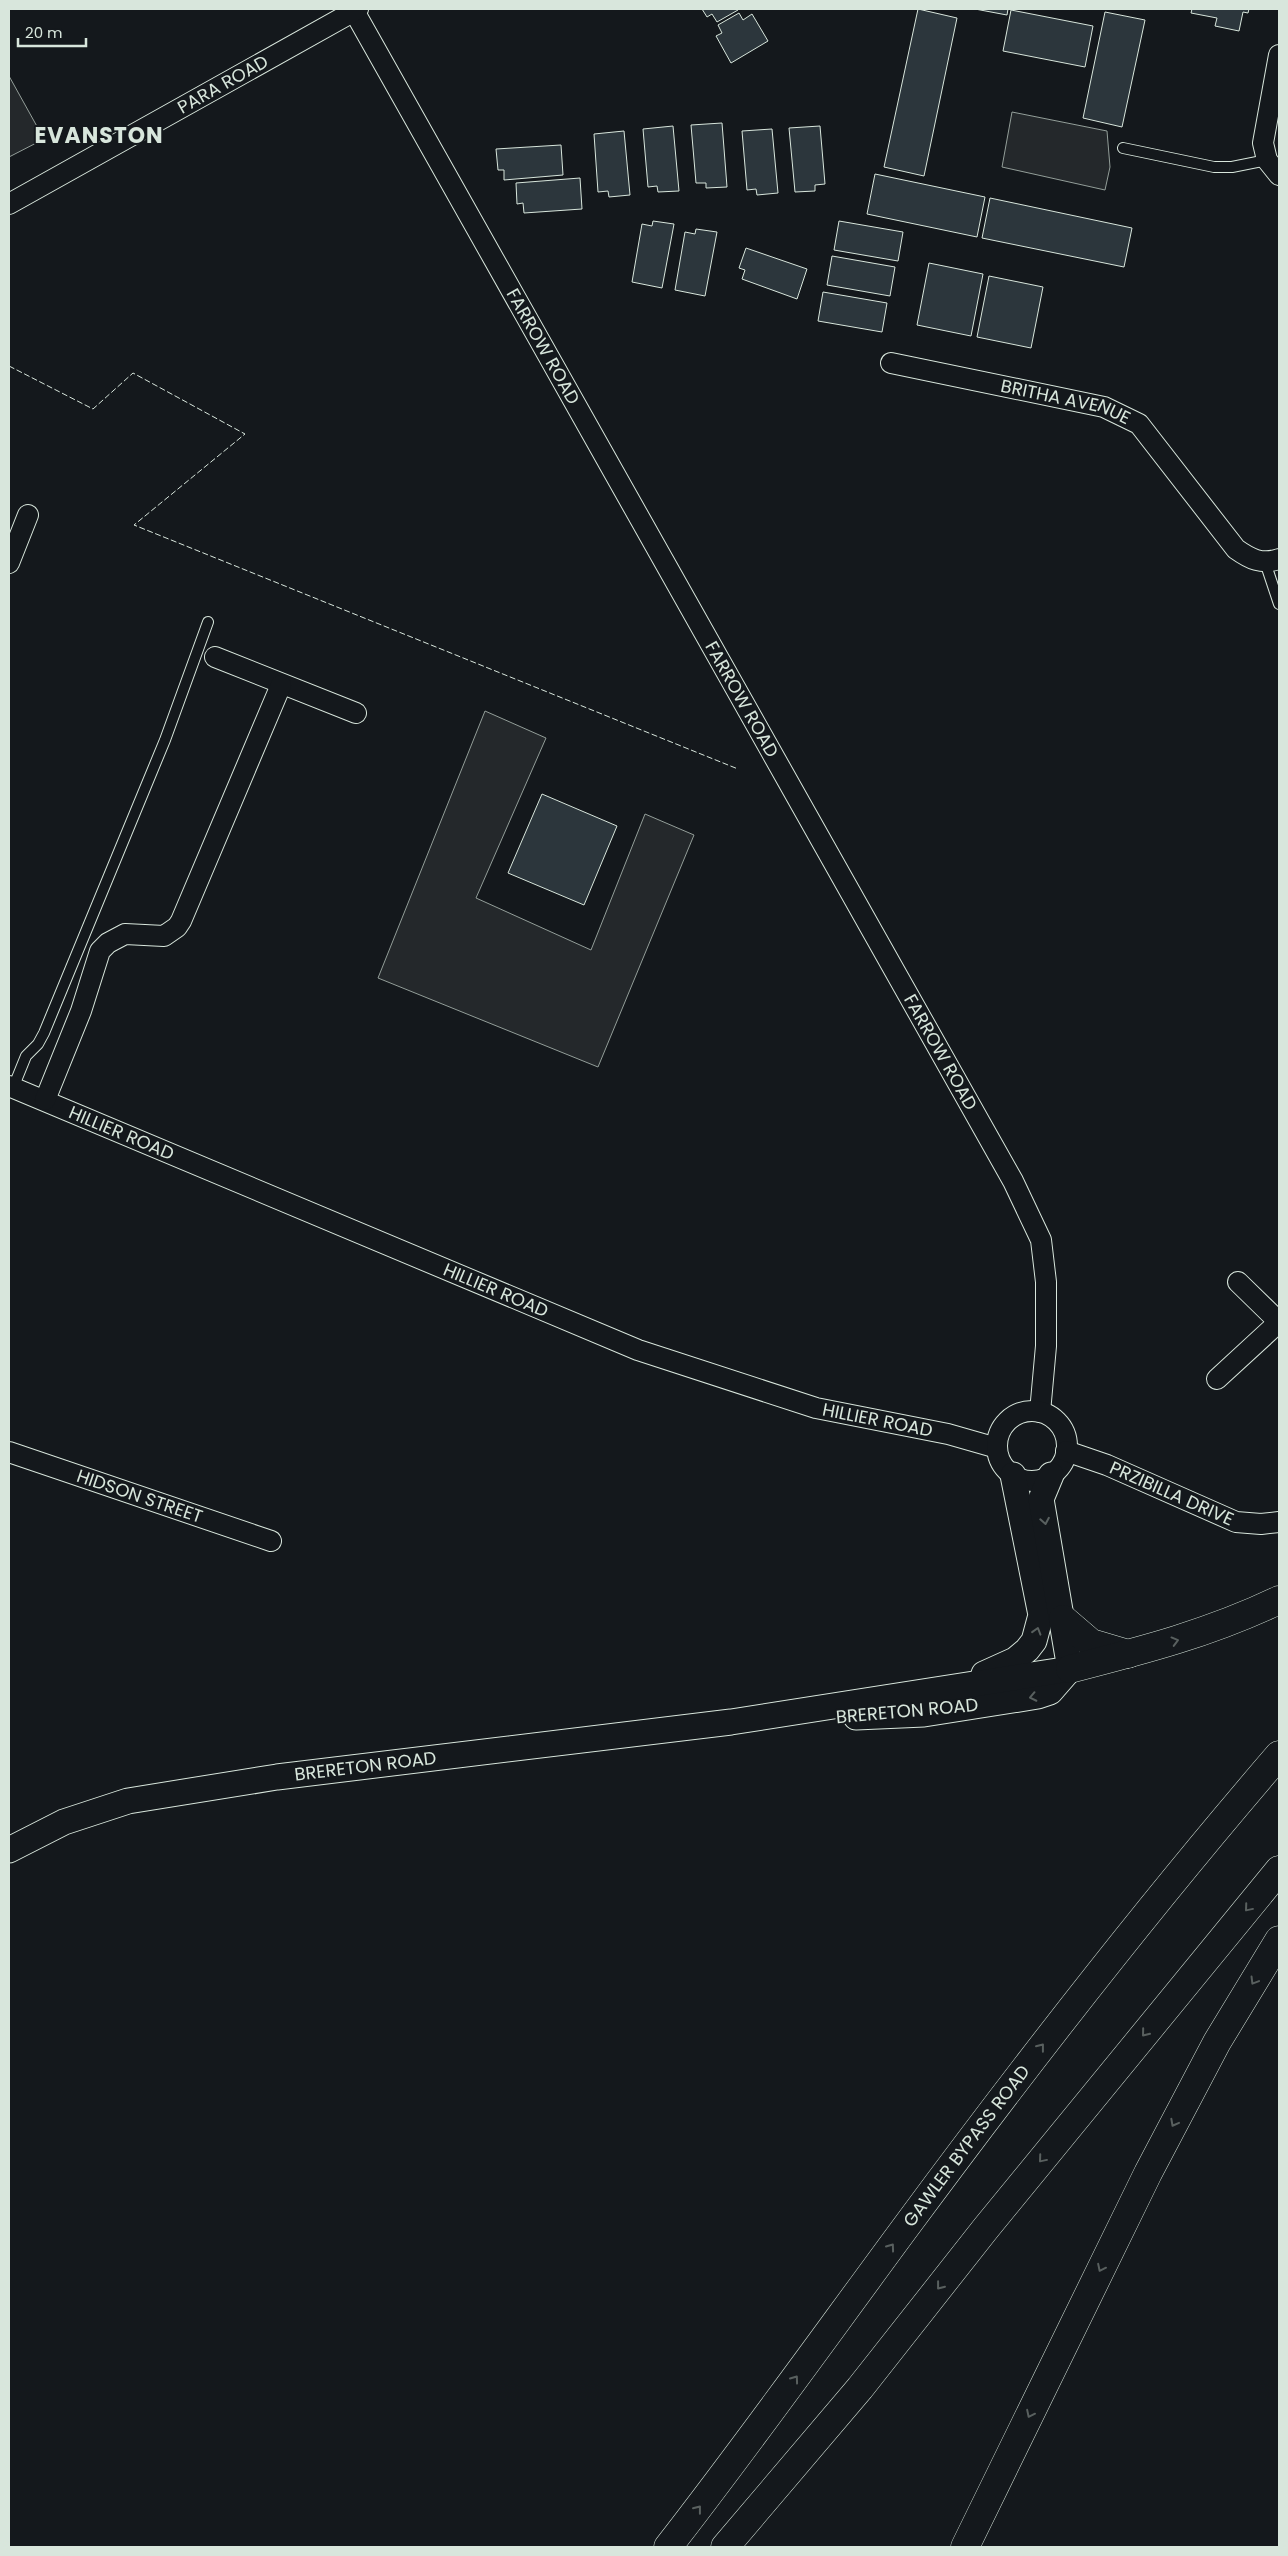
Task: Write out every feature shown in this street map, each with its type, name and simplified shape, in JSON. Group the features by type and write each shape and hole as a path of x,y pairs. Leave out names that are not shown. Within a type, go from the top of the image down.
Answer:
{"highway":[{"path":"1070,1669 1185,1639 1242,1618 1279,1600"},
{"path":"1063,1619 1091,1643 1128,1654"},
{"name":"GAWLER BYPASS ROAD","path":"668,2547 730,2468 899,2236 1040,2048 1279,1755"},
{"path":"726,2547 860,2388 986,2228 1279,1870"},
{"path":"965,2547 1148,2172 1217,2042 1279,1940"}],"street":[{"name":"PARA ROAD","path":"9,204 356,10"},
{"name":"FARROW ROAD","path":"356,10 1013,1182 1041,1240 1046,1282 1046,1346 1040,1412"},
{"path":"1273,168 1263,137 1279,55"},
{"name":"BRITHA AVENUE","path":"891,363 1104,407 1133,420 1145,432 1236,549 1246,556 1272,561"},
{"path":"9,562 28,514"},
{"path":"215,657 356,714"},
{"path":"45,1100 81,1010 100,951 108,943 125,934 164,936 176,927 181,920 281,685"},
{"name":"HILLIER ROAD","path":"11,1087 638,1350 816,1408 948,1434 997,1448"},
{"path":"1217,1379 1279,1322 1238,1282"},
{"path":"1024,1412 1040,1412 1049,1416 1064,1431 1066,1451 1058,1469 1051,1475 1032,1481 1012,1475 999,1458 997,1448 1000,1432 1009,1419 1024,1412"},
{"name":"PRZIBILLA DRIVE","path":"1066,1451 1107,1465 1236,1522 1261,1524 1279,1522"},
{"name":"HIDSON STREET","path":"9,1452 271,1541"},
{"name":"BRERETON ROAD","path":"939,1690 1015,1660 1034,1641 1039,1629 1041,1615 1012,1475"},
{"path":"1051,1475 1041,1499 1063,1619 1070,1669"},
{"name":"BRERETON ROAD","path":"9,1850 64,1822 128,1801 277,1777 731,1722 1070,1669"},
{"name":"BRERETON ROAD","path":"731,1722 924,1714 1006,1702 1050,1692 1070,1669"}],"lane":[{"path":"1123,148 1214,167 1273,168"},
{"name":"BRITHA AVENUE","path":"1272,561 1279,604"},
{"path":"11,1087 26,1056 38,1044 44,1033 165,740 208,622"}],"shaded area":[{"path":"9,76 44,139 9,157"},
{"path":"1012,112 1107,131 1110,167 1105,190 1002,167"},
{"path":"485,711 546,738 476,898 591,950 645,814 694,835 598,1067 378,978"}],"building":[{"path":"702,9 738,10 717,22 712,14 707,17"},
{"path":"918,9 957,18 924,176 884,167"},
{"path":"975,9 1008,9 1007,15"},
{"path":"1192,9 1249,9 1248,13 1243,12 1239,31 1215,26 1217,18 1191,13"},
{"path":"1011,10 1093,26 1085,67 1003,51"},
{"path":"1105,12 1145,20 1122,127 1083,118"},
{"path":"739,13 743,20 752,14 768,41 731,63 716,36 722,33 718,25"},
{"path":"722,123 727,187 706,188 706,183 696,183 691,125"},
{"path":"673,126 679,191 658,192 657,186 648,187 643,129"},
{"path":"820,126 825,184 815,185 815,191 795,192 789,128"},
{"path":"772,129 778,193 757,195 756,189 747,190 742,131"},
{"path":"624,131 630,195 609,197 608,191 598,192 594,134"},
{"path":"561,145 563,175 504,180 504,170 498,170 496,149"},
{"path":"875,174 985,197 977,237 867,214"},
{"path":"580,178 582,209 524,213 523,203 517,204 516,183"},
{"path":"990,198 1132,228 1124,267 982,238"},
{"path":"653,221 674,224 662,288 632,282 642,224 652,226"},
{"path":"839,221 903,232 898,261 834,250"},
{"path":"696,229 717,232 705,296 675,290 685,232 695,234"},
{"path":"746,248 807,269 797,299 742,279 745,270 739,268"},
{"path":"832,256 895,267 890,296 827,285"},
{"path":"929,263 983,274 971,336 917,325"},
{"path":"989,276 1043,287 1031,348 977,337"},
{"path":"823,292 887,303 882,332 818,321"},
{"path":"542,794 617,826 584,905 508,873"}],"fence":[{"path":"9,366 93,409 133,373 245,434 134,525 738,769"}],"district":[{"name":"EVANSTON","path":"99,135"}]}
